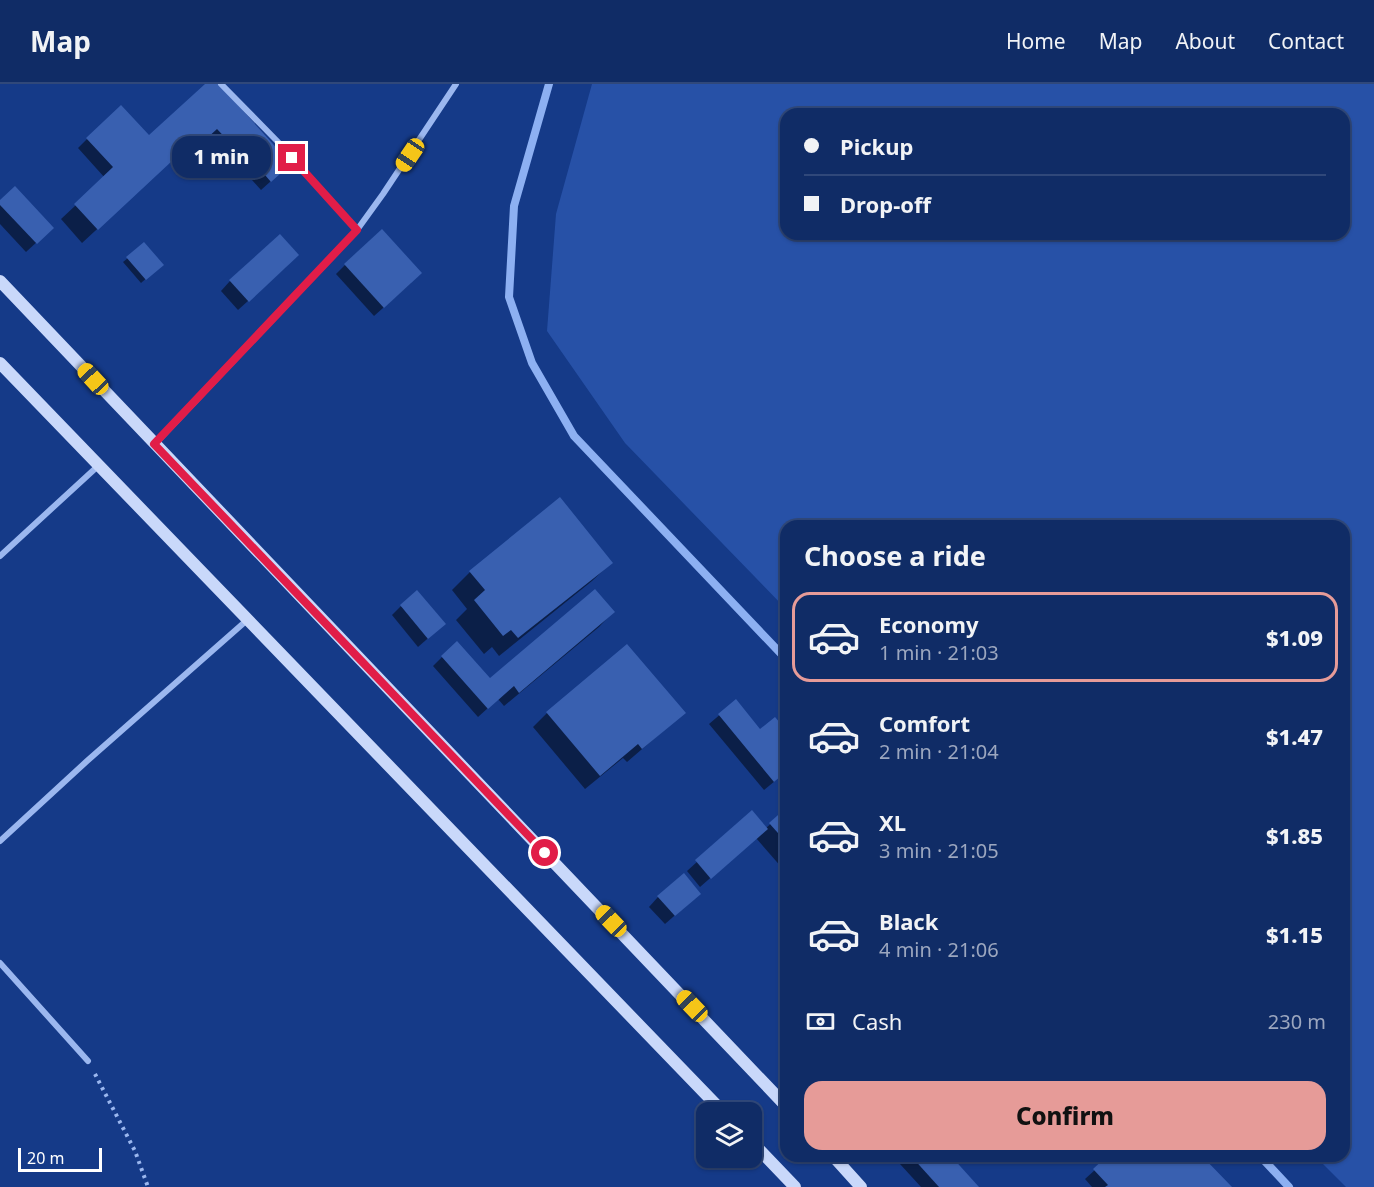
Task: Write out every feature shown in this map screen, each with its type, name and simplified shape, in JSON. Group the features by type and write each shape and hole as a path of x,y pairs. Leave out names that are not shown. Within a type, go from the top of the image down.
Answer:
{"main road":[{"path":"0,281 780,1100"},
{"path":"0,363 246,621 713,1102"},
{"path":"762,1154 788,1185"},
{"path":"838,1162 861,1187"}],"street":[{"path":"221,84 279,143 357,230"},
{"path":"154,444 357,230 456,84"},
{"path":"0,556 98,466"},
{"path":"0,841 246,621"},
{"path":"0,963 88,1061"}],"path":[{"path":"88,1061 135,1151 148,1187"}],"shaded area":[{"path":"592,84 1374,84 1374,1187 1346,1187 1321,1162 1350,1162 1350,520 780,520 780,603 625,443 547,331 556,214"}],"building":[{"path":"205,84 219,84 291,164 271,182 239,145 236,149 217,129 192,152 187,147 98,230 74,204 113,167 86,138 121,105 149,135"},
{"path":"15,186 54,228 37,244 0,205 0,200"},
{"path":"382,229 422,273 384,308 344,264"},
{"path":"280,234 299,255 249,302 229,280"},
{"path":"144,242 164,265 146,280 126,257"},
{"path":"560,497 613,563 518,638 511,630 503,636 474,600 485,590 469,571"},
{"path":"595,589 615,612 519,693 514,686 488,709 441,656 457,641 490,678"},
{"path":"417,590 446,624 428,639 400,605"},
{"path":"627,644 686,713 642,749 638,744 600,776 546,712"},
{"path":"736,699 760,729 775,717 780,723 780,777 774,782 718,714"},
{"path":"752,810 768,829 711,879 695,860"},
{"path":"780,813 780,835 769,823"},
{"path":"684,873 701,894 675,916 657,896"},
{"path":"916,1162 956,1162 979,1187 939,1187"},
{"path":"1101,1162 1208,1162 1232,1187 1105,1187 1108,1185 1093,1169"}],"waterway":[{"path":"549,84 514,206 509,297 532,363 574,436 780,653"},
{"path":"1266,1162 1289,1187"}],"route":[{"path":"292,158 357,230 154,444 545,853"}]}
